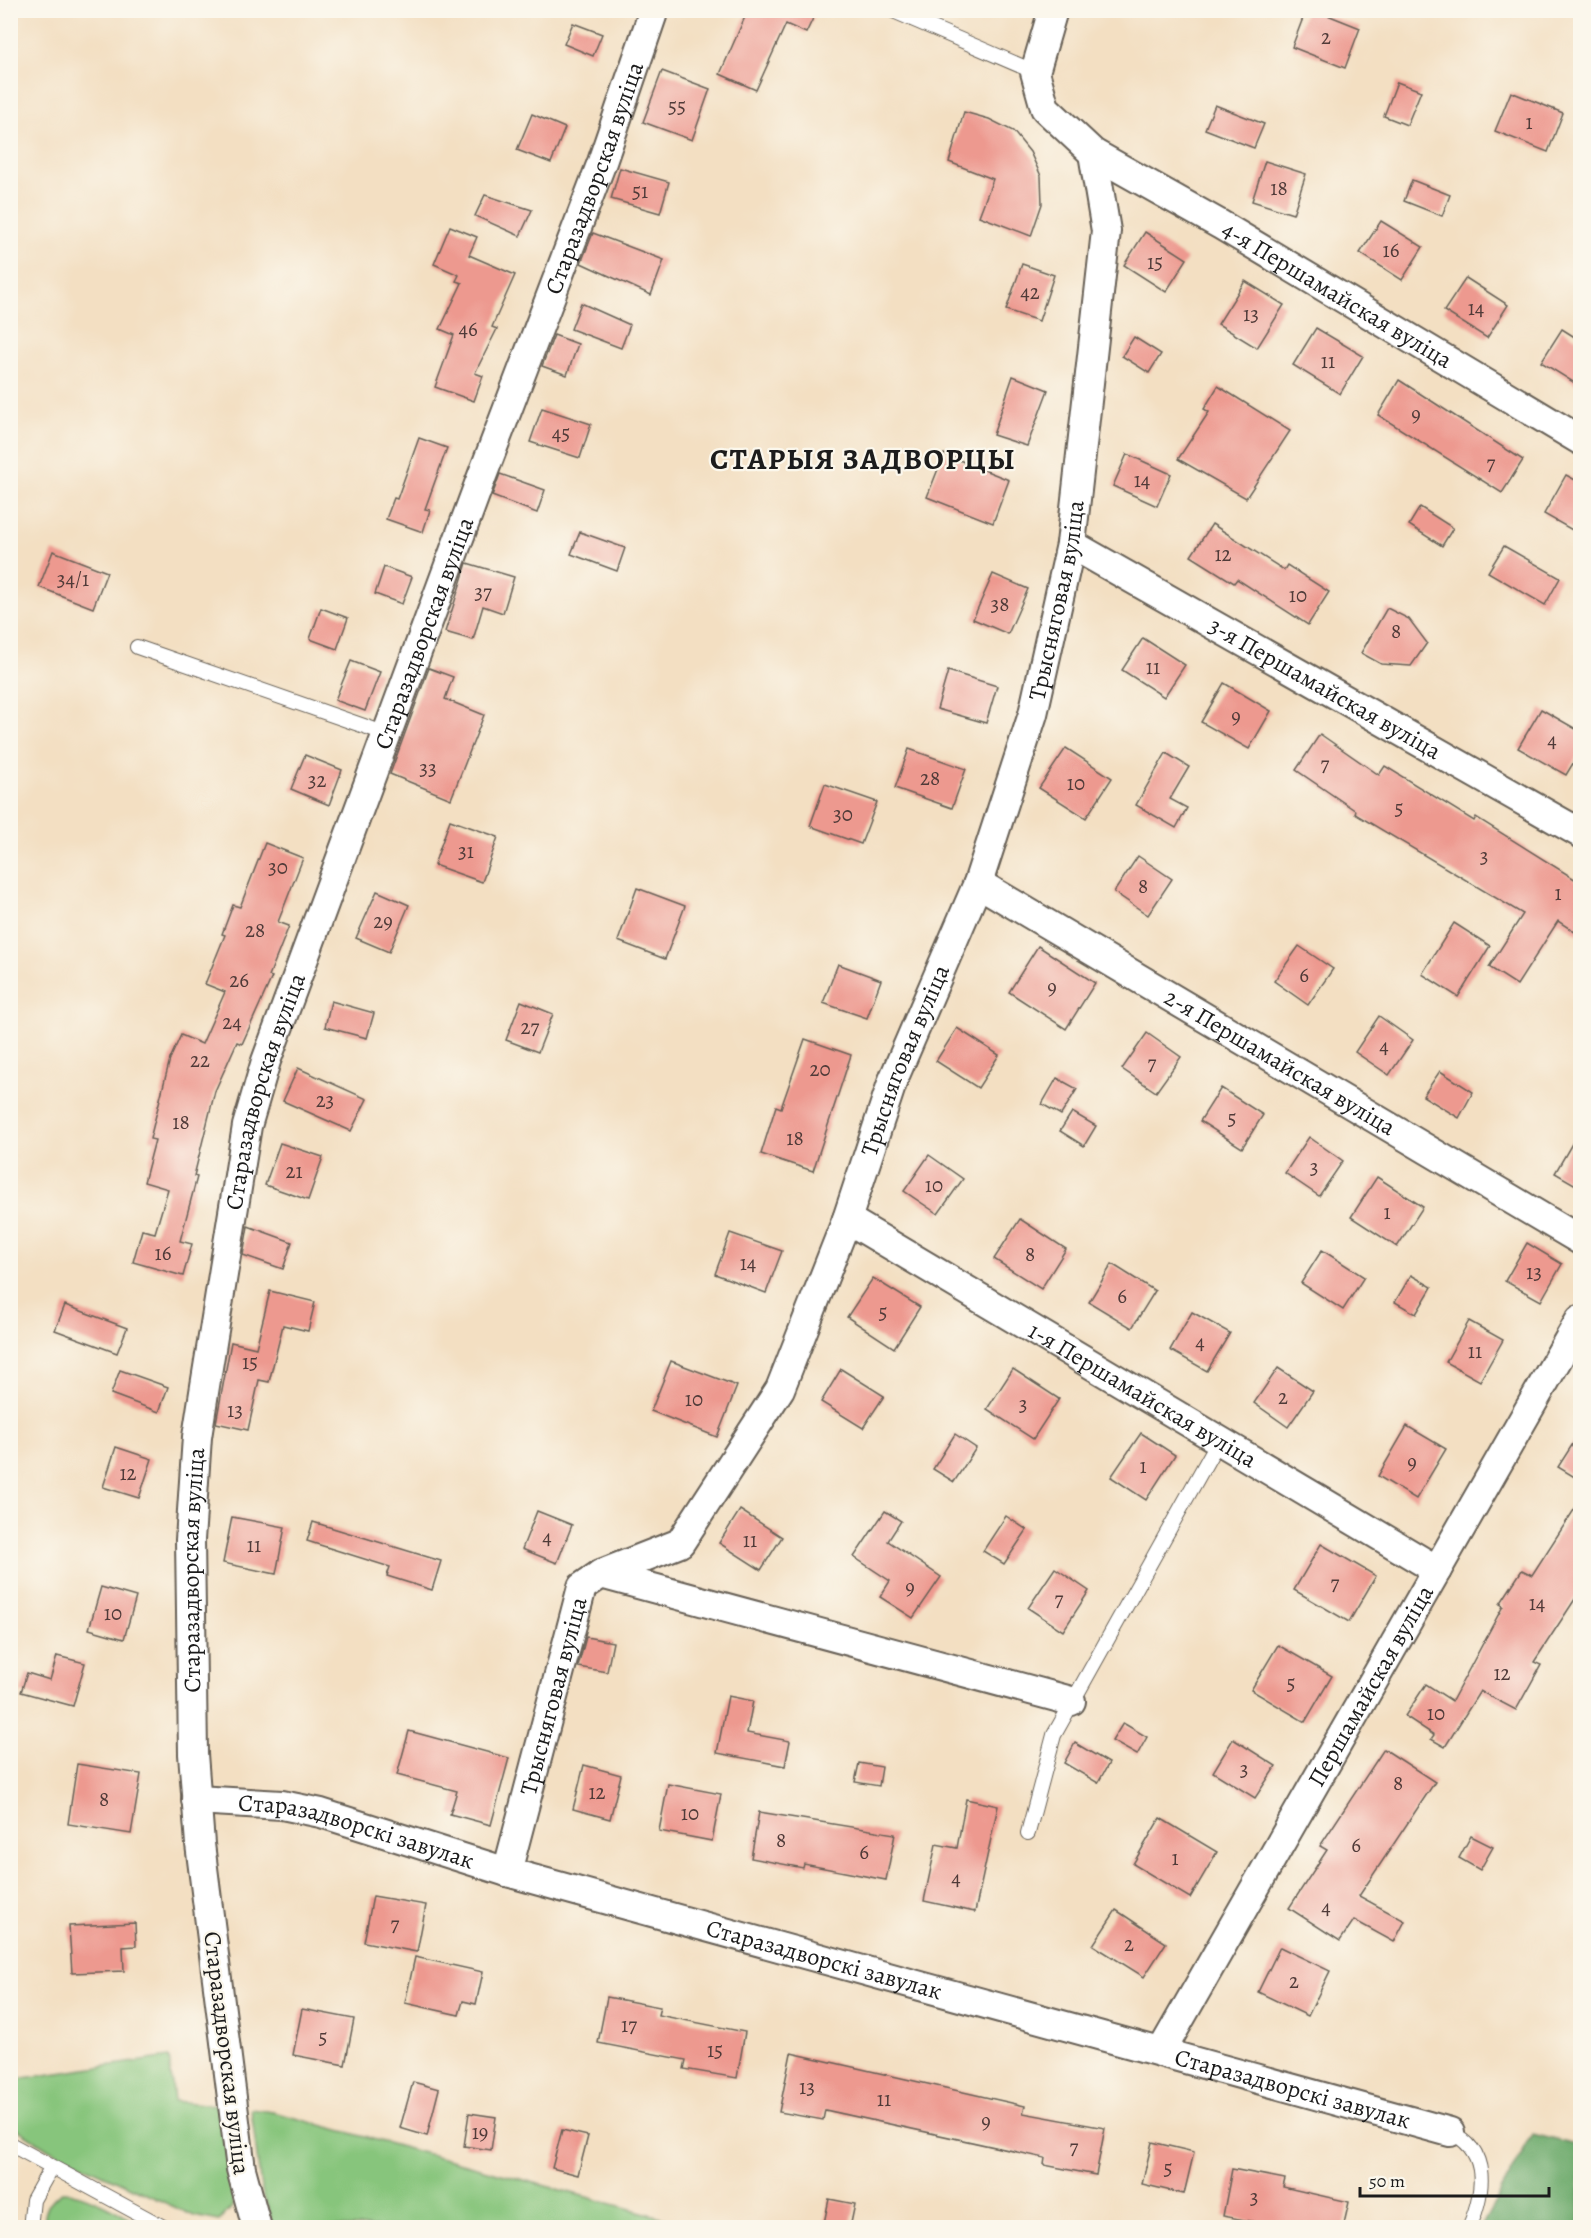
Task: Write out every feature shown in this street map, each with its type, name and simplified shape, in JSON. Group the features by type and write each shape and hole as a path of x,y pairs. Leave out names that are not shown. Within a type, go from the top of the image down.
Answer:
{"street":[{"name":"Старазадворская вуліца","path":"257,2228 241,2169 196,1800 190,1540 199,1427 247,1126 266,1061 602,162 654,10"},
{"path":"1035,72 1053,10"},
{"name":"4-я Першамайская вуліца","path":"1035,72 1045,108 1093,153 1221,225 1581,440"},
{"name":"Трысняговая вуліца","path":"507,1872 582,1587 601,1574 680,1543 780,1389 847,1219 893,1080 978,884 1033,714 1071,544 1106,231 1093,153"},
{"name":"3-я Першамайская вуліца","path":"1071,544 1581,833"},
{"name":"2-я Першамайская вуліца","path":"978,884 1581,1240"},
{"name":"1-я Першамайская вуліца","path":"847,1219 1437,1570"},
{"name":"Першамайская вуліца","path":"1161,2052 1581,1320"},
{"path":"601,1574 1071,1701"},
{"name":"Старазадворскі завулак","path":"196,1800 282,1805 321,1814 507,1872 1450,2132"}],"lane":[{"path":"891,10 1035,72"},
{"path":"137,647 387,734"},
{"path":"1028,1833 1054,1735 1219,1440"},
{"path":"1450,2132 1471,2146 1479,2159 1483,2176 1475,2213 1469,2228"},
{"path":"10,2144 165,2228"},
{"path":"30,2228 33,2200 51,2168"}],"green space":[{"path":"169,2057 174,2101 223,2106 233,2199 232,2207 219,2221 194,2216 50,2150 11,2125 10,2080"},
{"path":"251,2109 273,2112 697,2227 274,2227 261,2188"},
{"path":"1533,2134 1580,2146 1580,2227 1481,2227"},
{"path":"62,2192 80,2195 103,2204 138,2227 45,2227 48,2207"}],"building":[{"path":"748,10 817,10 806,33 786,24 756,90 720,74"},
{"path":"1306,10 1315,10 1360,28 1345,68 1292,47"},
{"path":"573,23 602,34 593,56 564,44"},
{"path":"662,71 710,89 692,140 643,122"},
{"path":"1397,82 1421,91 1407,125 1384,116"},
{"path":"1511,92 1563,113 1548,152 1495,131"},
{"path":"1215,105 1264,124 1254,148 1205,129"},
{"path":"964,112 989,119 1013,131 1030,152 1041,176 1042,204 1031,236 979,216 993,179 949,162"},
{"path":"532,114 565,128 551,163 517,150"},
{"path":"1265,161 1306,174 1293,214 1252,201"},
{"path":"620,168 669,182 660,213 611,199"},
{"path":"1412,180 1450,195 1442,216 1404,201"},
{"path":"485,195 532,210 520,236 475,216"},
{"path":"1381,221 1423,247 1402,280 1360,253"},
{"path":"450,226 477,237 469,255 515,275 492,327 497,329 475,373 483,376 474,401 435,387 454,335 440,329 462,283 456,281 459,275 434,264"},
{"path":"1145,232 1187,259 1166,292 1124,265"},
{"path":"593,233 664,260 651,295 581,263"},
{"path":"1022,264 1054,275 1039,321 1006,310"},
{"path":"1466,278 1508,305 1487,338 1444,311"},
{"path":"1245,281 1284,305 1257,348 1218,324"},
{"path":"581,303 630,325 621,348 571,329"},
{"path":"1316,328 1363,356 1340,394 1293,365"},
{"path":"1562,329 1581,341 1581,387 1541,362"},
{"path":"554,335 578,344 567,375 542,366"},
{"path":"1134,337 1161,354 1149,373 1122,356"},
{"path":"1013,376 1048,390 1027,446 993,435"},
{"path":"1399,380 1523,460 1502,493 1378,415"},
{"path":"1218,386 1290,431 1246,498 1178,459 1209,412 1204,409"},
{"path":"542,408 591,424 580,458 530,442"},
{"path":"419,438 447,448 425,509 430,510 423,532 386,519 394,498 397,499"},
{"path":"944,454 1009,480 993,523 927,497"},
{"path":"1127,454 1171,474 1157,506 1113,486"},
{"path":"500,474 545,490 537,513 492,496"},
{"path":"1566,475 1581,483 1581,535 1544,514"},
{"path":"1420,507 1453,528 1442,546 1409,525"},
{"path":"1212,524 1284,570 1287,565 1329,592 1308,625 1237,579 1234,583 1191,556"},
{"path":"580,532 625,548 617,571 571,554"},
{"path":"1504,546 1560,578 1545,605 1488,572"},
{"path":"53,551 107,572 93,608 39,587"},
{"path":"467,563 514,577 503,613 483,606 473,640 445,632"},
{"path":"384,567 412,577 402,604 375,594"},
{"path":"993,574 1028,589 1008,634 973,619"},
{"path":"321,608 348,618 337,649 310,639"},
{"path":"1387,608 1409,619 1427,643 1411,666 1381,664 1361,653"},
{"path":"1143,638 1185,665 1164,697 1122,670"},
{"path":"351,661 380,672 365,711 335,700"},
{"path":"429,668 453,677 445,699 484,715 451,799 390,774"},
{"path":"948,671 997,686 986,723 937,709"},
{"path":"1224,683 1271,711 1249,749 1201,722"},
{"path":"1541,709 1581,732 1581,750 1566,775 1518,748"},
{"path":"1320,734 1379,775 1385,766 1474,821 1476,817 1581,883 1581,936 1558,921 1517,985 1489,967 1523,914 1355,814 1356,811 1296,770"},
{"path":"1066,748 1112,778 1086,818 1039,788"},
{"path":"909,749 966,769 952,808 895,788"},
{"path":"1166,753 1189,767 1170,799 1187,808 1176,828 1136,805"},
{"path":"305,755 342,770 329,805 291,789"},
{"path":"825,784 877,802 861,844 810,826"},
{"path":"450,820 498,837 482,882 434,865"},
{"path":"265,843 303,858 278,922 289,926 269,976 272,977 242,1044 237,1042 215,1091 194,1176 197,1177 180,1241 192,1244 183,1276 133,1262 142,1230 155,1233 168,1189 144,1182 155,1140 150,1139 170,1059 181,1035 202,1044 225,992 205,984 225,935 222,934 233,905 240,907"},
{"path":"1138,856 1172,879 1148,915 1114,892"},
{"path":"637,888 685,906 665,959 618,941"},
{"path":"377,891 409,905 389,952 356,938"},
{"path":"1454,923 1490,946 1458,997 1422,974"},
{"path":"1038,946 1095,983 1066,1029 1009,992"},
{"path":"1299,946 1333,969 1308,1005 1274,981"},
{"path":"838,964 881,980 867,1018 823,1003"},
{"path":"331,1001 374,1013 367,1038 325,1027"},
{"path":"521,1001 553,1014 538,1052 506,1040"},
{"path":"1379,1016 1413,1040 1389,1075 1355,1052"},
{"path":"957,1028 999,1055 978,1088 936,1061"},
{"path":"1147,1033 1181,1057 1156,1092 1122,1069"},
{"path":"805,1039 851,1055 813,1171 761,1154 776,1106 781,1108"},
{"path":"298,1068 367,1099 351,1131 283,1101"},
{"path":"1440,1071 1473,1092 1459,1118 1423,1096"},
{"path":"1057,1078 1077,1089 1061,1115 1042,1104"},
{"path":"1221,1088 1263,1115 1242,1148 1200,1121"},
{"path":"1072,1112 1096,1126 1084,1146 1060,1131"},
{"path":"1581,1128 1581,1188 1555,1173"},
{"path":"1309,1137 1343,1161 1319,1196 1285,1173"},
{"path":"280,1143 323,1157 308,1200 265,1185"},
{"path":"929,1155 963,1179 938,1214 904,1191"},
{"path":"1377,1177 1423,1207 1397,1247 1351,1217"},
{"path":"1020,1219 1066,1249 1041,1289 994,1259"},
{"path":"248,1226 292,1242 283,1269 243,1255"},
{"path":"730,1233 782,1251 766,1293 715,1274"},
{"path":"1527,1243 1562,1264 1541,1301 1505,1281"},
{"path":"1322,1250 1364,1277 1343,1310 1301,1283"},
{"path":"1112,1264 1155,1291 1132,1328 1089,1302"},
{"path":"1411,1275 1432,1287 1416,1314 1395,1302"},
{"path":"873,1278 920,1307 894,1348 847,1317"},
{"path":"270,1291 315,1302 308,1331 283,1325 269,1382 259,1380 248,1430 216,1423 231,1342 256,1348"},
{"path":"65,1305 127,1328 117,1353 55,1330"},
{"path":"1192,1312 1230,1333 1207,1371 1170,1350"},
{"path":"1469,1321 1503,1340 1480,1381 1446,1362"},
{"path":"671,1361 737,1386 717,1437 651,1411"},
{"path":"1278,1368 1313,1391 1288,1427 1254,1403"},
{"path":"841,1369 884,1396 863,1428 821,1402"},
{"path":"1013,1369 1059,1399 1033,1439 987,1409"},
{"path":"120,1370 168,1387 159,1412 111,1394"},
{"path":"1407,1426 1446,1449 1416,1499 1378,1476"},
{"path":"1581,1431 1581,1481 1558,1467"},
{"path":"1141,1433 1175,1455 1146,1500 1111,1477"},
{"path":"955,1434 976,1448 954,1482 933,1469"},
{"path":"116,1447 152,1459 139,1498 103,1487"},
{"path":"1581,1499 1581,1590 1534,1662 1541,1665 1516,1710 1480,1691 1445,1747 1431,1739 1434,1735 1405,1716 1426,1684 1452,1701 1503,1606 1500,1604 1522,1570 1532,1575"},
{"path":"740,1510 782,1537 761,1570 719,1543"},
{"path":"537,1511 572,1525 557,1563 522,1549"},
{"path":"885,1511 901,1521 888,1541 941,1577 913,1618 880,1597 890,1581 854,1557"},
{"path":"1006,1516 1027,1530 1004,1564 983,1551"},
{"path":"232,1517 285,1527 276,1574 223,1563"},
{"path":"313,1522 441,1561 432,1590 387,1576 390,1567 307,1541"},
{"path":"1321,1544 1376,1576 1349,1622 1294,1590"},
{"path":"1055,1568 1089,1591 1063,1631 1028,1608"},
{"path":"101,1587 136,1597 124,1639 89,1629"},
{"path":"586,1637 613,1642 607,1672 578,1667"},
{"path":"1278,1645 1332,1676 1305,1722 1251,1690"},
{"path":"57,1656 85,1663 73,1706 21,1692 27,1673 50,1680"},
{"path":"728,1696 753,1701 747,1733 790,1741 785,1766 717,1753"},
{"path":"1123,1723 1147,1737 1137,1755 1112,1741"},
{"path":"409,1731 509,1758 491,1825 450,1814 457,1791 397,1775"},
{"path":"1233,1739 1276,1766 1255,1798 1213,1772"},
{"path":"1075,1743 1109,1763 1098,1783 1064,1763"},
{"path":"1384,1749 1435,1782 1359,1896 1405,1921 1394,1942 1354,1920 1340,1941 1289,1908 1327,1850 1320,1846"},
{"path":"859,1763 882,1767 879,1786 855,1782"},
{"path":"77,1764 141,1774 131,1834 68,1824"},
{"path":"584,1765 621,1775 610,1819 573,1809"},
{"path":"668,1784 721,1794 712,1841 659,1831"},
{"path":"966,1799 998,1806 975,1912 924,1901 936,1844 957,1848"},
{"path":"759,1812 895,1834 886,1880 804,1864 803,1868 751,1858"},
{"path":"1160,1818 1217,1852 1190,1898 1133,1864"},
{"path":"1471,1836 1493,1847 1480,1870 1459,1858"},
{"path":"373,1896 426,1905 417,1952 364,1942"},
{"path":"1116,1910 1166,1943 1144,1977 1093,1945"},
{"path":"135,1923 136,1946 123,1947 124,1971 72,1973 69,1926"},
{"path":"1280,1947 1330,1971 1308,2016 1258,1992"},
{"path":"415,1957 483,1972 476,2004 463,2001 459,2015 405,2003"},
{"path":"607,1997 660,2007 658,2015 745,2032 737,2078 684,2069 686,2060 598,2043"},
{"path":"302,2009 354,2019 345,2065 293,2055"},
{"path":"791,2053 1025,2106 1023,2113 1105,2128 1096,2175 1044,2165 1045,2158 825,2110 823,2120 779,2112"},
{"path":"413,2082 439,2089 427,2136 400,2128"},
{"path":"469,2113 496,2117 491,2150 464,2146"},
{"path":"562,2130 588,2136 578,2175 552,2168"},
{"path":"1152,2142 1194,2152 1184,2194 1142,2184"},
{"path":"1232,2169 1285,2179 1283,2187 1349,2202 1343,2228 1287,2228 1223,2216"},
{"path":"829,2199 855,2204 850,2228 823,2228"}],"district":[{"name":"СТАРЫЯ ЗАДВОРЦЫ","path":"863,459"}]}
